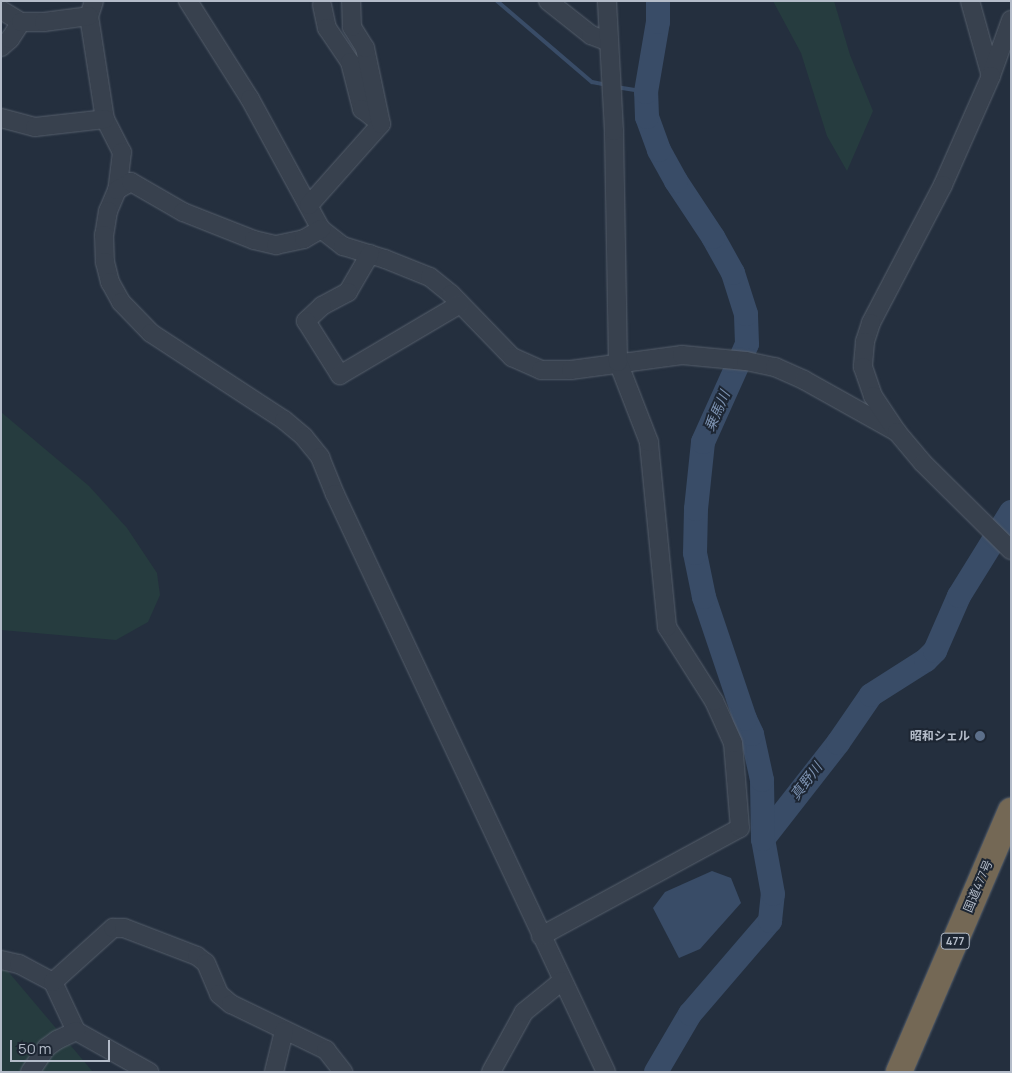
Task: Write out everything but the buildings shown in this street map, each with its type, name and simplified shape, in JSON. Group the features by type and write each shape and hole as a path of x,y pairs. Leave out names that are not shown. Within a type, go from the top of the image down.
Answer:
{"highway":[{"name":"国道477号","path":"899,1072 1011,811"}],"street":[{"path":"188,1 250,99 321,230 343,246 370,254 430,277 460,304 512,358 541,370 571,370 618,362 682,355 719,357 775,367 804,380 897,432"},
{"path":"350,1 352,27 365,48 381,124"},
{"path":"548,1 591,35 610,42"},
{"path":"541,936 740,828 733,743 714,701 667,628 649,442 618,362 614,140 607,1"},
{"path":"970,1 991,76"},
{"path":"322,5 327,28 350,62 362,109 381,124"},
{"path":"1,10 21,22 44,22 91,8 105,119 122,152 117,190 108,211 104,236 106,269 110,282 121,302 151,333 284,420 304,437 320,457 335,494 562,982 606,1072"},
{"path":"1011,20 991,76 943,185 871,323 865,342 863,367 873,396 897,432 923,464 1011,550"},
{"path":"1,47 10,39 21,22"},
{"path":"1,118 36,127 105,119"},
{"path":"309,205 381,124"},
{"path":"117,190 131,182 182,212 254,240 276,245 304,239 321,230"},
{"path":"370,254 348,292 322,306 306,322 340,375 460,304"},
{"path":"53,982 113,928 124,928 197,956 206,963 216,989 225,999 326,1050 343,1072"},
{"path":"1,960 19,964 53,982 76,1031 149,1072"},
{"path":"491,1072 524,1012 562,982"},
{"path":"274,1072 284,1030"},
{"path":"30,1072 46,1048 57,1040 76,1031"}],"green space":[{"path":"773,1 834,1 850,55 873,111 847,171 827,136 801,53"},
{"path":"1,412 89,486 127,528 157,573 160,595 148,622 116,640 1,630"},
{"path":"1,965 6,969 93,1072 1,1072"}],"water":[{"path":"712,871 731,878 741,903 700,949 679,958 653,908 665,892"}],"waterway":[{"path":"497,1 592,82 607,85"},
{"name":"乗馬川","path":"656,1072 690,1014 770,921 773,894 763,839 762,780 752,734 745,719 704,597 695,553 696,509 703,442 747,344 746,314 733,273 713,237 676,181 659,150 647,117 646,92 658,22 658,1"},
{"path":"616,87 646,92"},
{"name":"真野川","path":"763,839 838,743 871,695 926,660 935,651 959,596 1011,512"}],"place":[{"name":"昭和シェル","path":"980,736"}]}
